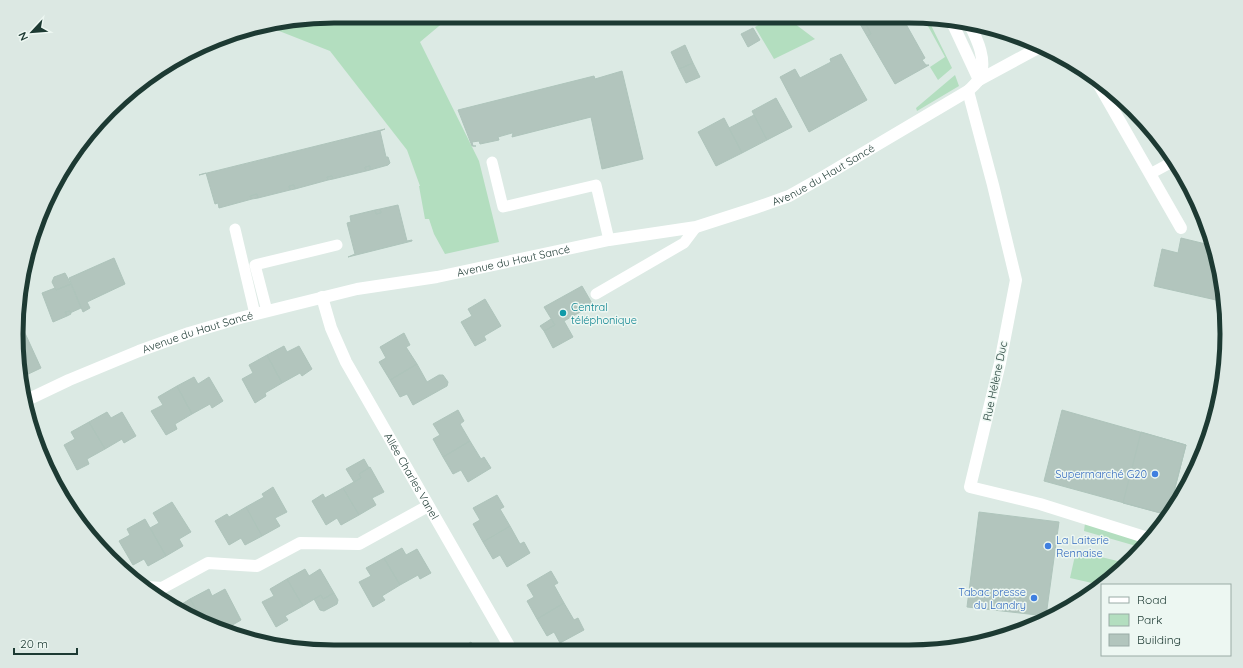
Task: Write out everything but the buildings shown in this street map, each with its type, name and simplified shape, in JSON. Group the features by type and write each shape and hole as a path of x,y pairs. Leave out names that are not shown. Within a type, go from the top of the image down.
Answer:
{"street":[{"path":"954,27 979,80"},
{"path":"971,29 981,56 982,65 979,80"},
{"name":"Avenue du Haut Sancé","path":"30,399 69,380 139,351 189,333 255,314 357,289 437,277 609,240 696,227 789,196 968,91 979,80 1035,50"},
{"path":"1102,90 1181,228"},
{"name":"Rue Hélène Duc","path":"968,91 1016,280 1000,363 970,487 1040,504 1145,537"},
{"name":"Allée Charles Vanel","path":"322,297 331,328 346,362 509,645"},
{"path":"154,587 162,588 208,563 257,566 300,543 359,544 428,506"}],"lane":[{"path":"492,162 503,207 596,185 609,240"},
{"path":"1150,174 1169,163"},
{"path":"596,294 684,243 696,227"},
{"path":"234,229 255,314"},
{"path":"267,311 255,265 337,245"}],"green space":[{"path":"334,23 443,23 420,42 479,161 499,242 445,254 434,234 429,219 425,219 420,186 407,150 330,51 274,29"},
{"path":"762,23 794,23 815,39 774,59 755,27"},
{"path":"927,24 931,24 952,68 938,80 930,67 945,57"},
{"path":"955,75 959,86 917,111 916,108"},
{"path":"1085,523 1141,542 1136,546 1084,531"},
{"path":"1076,551 1121,562 1095,584 1070,578"}],"place":[{"name":"Central téléphonique","path":"563,313"},
{"name":"Supermarché G20","path":"1155,474"},
{"name":"La Laiterie Rennaise","path":"1048,546"},
{"name":"Tabac presse du Landry","path":"1034,598"}]}
